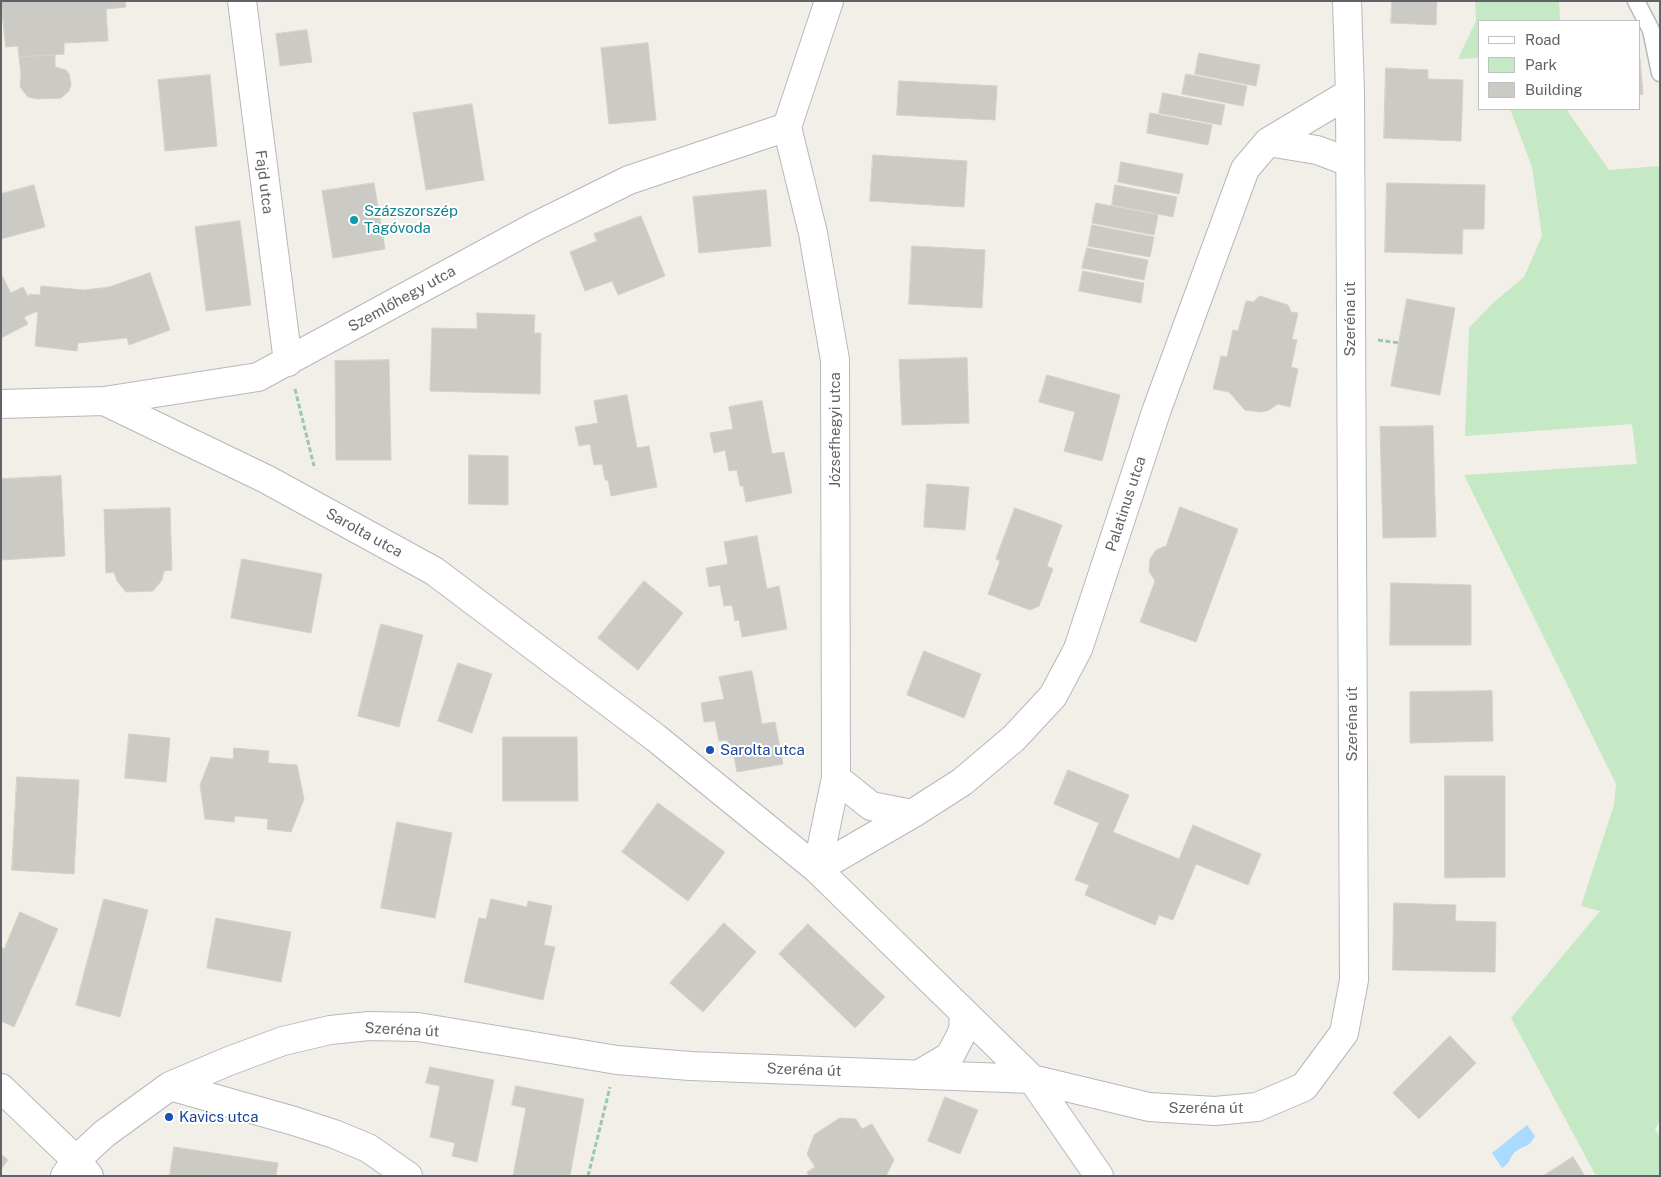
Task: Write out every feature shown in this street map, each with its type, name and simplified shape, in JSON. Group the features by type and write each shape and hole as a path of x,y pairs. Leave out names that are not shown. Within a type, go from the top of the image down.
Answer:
{"street":[{"name":"Fajd utca","path":"242,1 288,362"},
{"path":"787,127 830,1"},
{"name":"Szeréna út","path":"76,1171 104,1134 170,1086 229,1060 283,1041 330,1030 369,1026 418,1027 617,1060 690,1066 1032,1080 1149,1107 1215,1111 1257,1107 1304,1087 1344,1033 1354,980 1348,1"},
{"name":"Palatinus utca","path":"817,869 912,814 962,782 1014,738 1053,696 1078,649 1157,409 1245,169 1268,142 1350,93"},
{"name":"Szemlőhegy utca","path":"1,404 104,402 258,377 536,226 629,180 787,127"},
{"name":"Józsefhegyi utca","path":"787,127 813,233 835,360 836,778 817,869"},
{"path":"1268,142 1317,150 1349,162"},
{"name":"Sarolta utca","path":"104,402 266,479 434,571 656,738 817,869 1032,1080 1099,1176"},
{"path":"836,778 870,806 912,814"},
{"path":"918,1075 950,1056 963,1031 964,1013"},
{"path":"170,1086 334,1134 368,1148 408,1176"},
{"path":"1,1088 76,1171"}],"lane":[{"path":"1636,1 1651,30 1660,73"}],"path":[{"path":"288,362 314,466"},
{"path":"588,1176 617,1060"}],"green space":[{"path":"1475,1 1559,1 1560,20 1478,20 1478,58 1458,59 1476,21"},
{"path":"1510,110 1567,110 1609,170 1660,166 1660,1121 1655,1129 1660,1137 1660,1176 1596,1176 1511,1018 1600,911 1581,906 1614,805 1616,784 1464,475 1637,464 1632,424 1465,436 1469,328 1493,303 1524,277 1542,236 1532,167"}],"water":[{"path":"1527,1125 1535,1136 1528,1145 1515,1152 1502,1168 1492,1153"}],"building":[{"path":"1,1 125,1 126,7 106,9 108,41 64,43 64,54 19,57 18,46 6,47"},
{"path":"1392,1 1437,1 1436,25 1391,23"},
{"path":"307,30 312,62 280,66 276,34"},
{"path":"648,43 656,120 609,124 601,48"},
{"path":"1199,53 1260,65 1256,86 1195,74"},
{"path":"55,55 55,67 66,70 69,74 71,84 69,91 61,98 37,99 28,97 20,87 19,57"},
{"path":"1386,68 1428,70 1428,79 1463,80 1461,141 1384,138"},
{"path":"1641,71 1643,94 1641,95"},
{"path":"1186,74 1247,86 1243,106 1182,94"},
{"path":"210,75 217,146 165,151 158,80"},
{"path":"899,81 997,86 995,120 897,115"},
{"path":"1163,93 1225,105 1221,125 1159,113"},
{"path":"472,104 484,180 426,190 413,113"},
{"path":"1150,113 1212,125 1208,145 1147,133"},
{"path":"873,155 967,161 964,207 870,201"},
{"path":"1121,162 1183,174 1179,194 1118,182"},
{"name":"Százszorszép Tagóvoda","path":"374,183 385,249 333,258 322,191"},
{"path":"1387,183 1485,185 1484,229 1463,229 1462,254 1385,252"},
{"path":"34,185 45,227 1,239 1,194"},
{"path":"1115,185 1177,197 1173,217 1112,205"},
{"path":"766,190 771,246 699,253 693,197"},
{"path":"1096,203 1158,215 1154,235 1092,223"},
{"path":"641,216 665,276 618,295 612,281 585,291 570,252 597,241 594,234"},
{"path":"240,221 251,305 206,311 195,227"},
{"path":"1092,225 1154,237 1150,257 1088,246"},
{"path":"912,246 985,250 982,308 909,304"},
{"path":"1087,248 1148,260 1144,280 1082,268"},
{"path":"1083,271 1144,283 1141,303 1079,291"},
{"path":"150,273 170,330 129,345 127,338 78,343 77,351 35,346 38,312 35,312 24,317 28,324 1,338 1,274 11,293 23,287 29,298 29,294 40,295 41,286 84,290 109,287"},
{"path":"1260,296 1288,305 1291,312 1298,313 1292,339 1297,340 1291,367 1298,369 1290,407 1278,404 1269,410 1261,412 1245,410 1229,392 1213,389 1221,356 1227,357 1233,330 1238,331 1246,301 1253,302"},
{"path":"1407,299 1455,308 1440,395 1391,386"},
{"path":"477,313 535,315 534,333 541,333 540,394 430,391 432,328 477,329"},
{"path":"967,358 969,423 902,425 899,360"},
{"path":"389,360 391,460 336,460 335,361"},
{"path":"1047,375 1120,395 1102,461 1064,451 1075,412 1039,402"},
{"path":"627,395 637,448 649,446 657,487 611,496 602,464 594,465 590,444 579,446 575,427 598,423 594,401"},
{"path":"762,401 772,454 784,452 792,493 746,502 737,470 729,471 725,450 714,453 710,433 733,429 729,407"},
{"path":"1433,426 1436,537 1383,538 1380,427"},
{"path":"469,455 508,456 508,505 469,504"},
{"path":"61,476 65,556 1,560 1,479"},
{"path":"927,484 969,487 965,530 924,527"},
{"path":"1180,507 1238,529 1196,642 1140,622 1155,581 1149,571 1150,559 1156,550 1166,546"},
{"path":"170,508 172,570 164,571 162,580 153,591 126,592 117,581 114,572 106,573 104,510"},
{"path":"1015,508 1062,525 1047,566 1053,569 1039,606 1030,610 988,594 1000,561 996,559"},
{"path":"757,536 767,589 779,586 787,629 742,637 739,620 735,621 732,605 724,606 720,585 709,587 706,568 728,564 724,542"},
{"path":"242,559 322,574 311,633 231,618"},
{"path":"644,581 683,613 638,670 598,638"},
{"path":"1391,583 1471,585 1471,645 1390,645"},
{"path":"381,624 423,635 399,727 358,716"},
{"path":"924,651 981,674 964,718 907,695"},
{"path":"458,663 492,674 472,733 438,721"},
{"path":"752,671 762,724 775,722 783,764 737,772 734,756 730,756 727,740 719,741 715,721 704,722 701,703 724,699 719,677"},
{"path":"1492,691 1493,741 1410,743 1410,692"},
{"path":"129,734 170,738 166,782 125,778"},
{"path":"503,737 577,737 578,801 503,801"},
{"path":"234,748 269,751 268,763 297,765 304,799 291,832 267,829 268,819 235,816 234,822 205,819 200,785 211,757 233,759"},
{"path":"1068,770 1129,795 1113,832 1179,859 1193,825 1261,854 1248,885 1196,864 1173,920 1159,915 1155,925 1085,895 1089,885 1075,880 1099,823 1054,804"},
{"path":"1445,776 1505,776 1505,877 1445,878"},
{"path":"17,777 79,780 74,874 12,870"},
{"path":"658,803 725,852 688,901 622,852"},
{"path":"397,822 452,833 435,918 381,908"},
{"path":"104,899 148,910 120,1017 76,1005"},
{"path":"491,899 527,907 528,901 552,906 544,945 555,947 543,1000 464,982 479,918 486,919"},
{"path":"1394,903 1456,905 1455,921 1496,922 1495,972 1393,970"},
{"path":"20,912 58,929 14,1027 1,1021 1,947 4,949"},
{"path":"216,918 291,932 281,982 207,968"},
{"path":"724,923 756,952 703,1012 670,983"},
{"path":"808,924 885,997 855,1028 779,954"},
{"path":"1450,1036 1476,1063 1419,1119 1393,1093"},
{"path":"430,1067 494,1080 477,1162 452,1156 455,1143 430,1137 440,1086 426,1083"},
{"path":"516,1086 584,1099 570,1176 513,1176 526,1108 512,1105"},
{"path":"945,1097 978,1110 960,1154 928,1141"},
{"path":"840,1118 856,1119 862,1129 872,1124 894,1160 886,1176 809,1176 807,1172 815,1167 807,1154 814,1135"},
{"path":"174,1147 278,1163 276,1176 170,1175"},
{"path":"1,1154 8,1160 1,1169"},
{"path":"1573,1157 1585,1176 1543,1176"}],"place":[{"name":"Százszorszép Tagóvoda","path":"354,220"},
{"name":"Sarolta utca","path":"710,750"},
{"name":"Kavics utca","path":"169,1117"}]}
